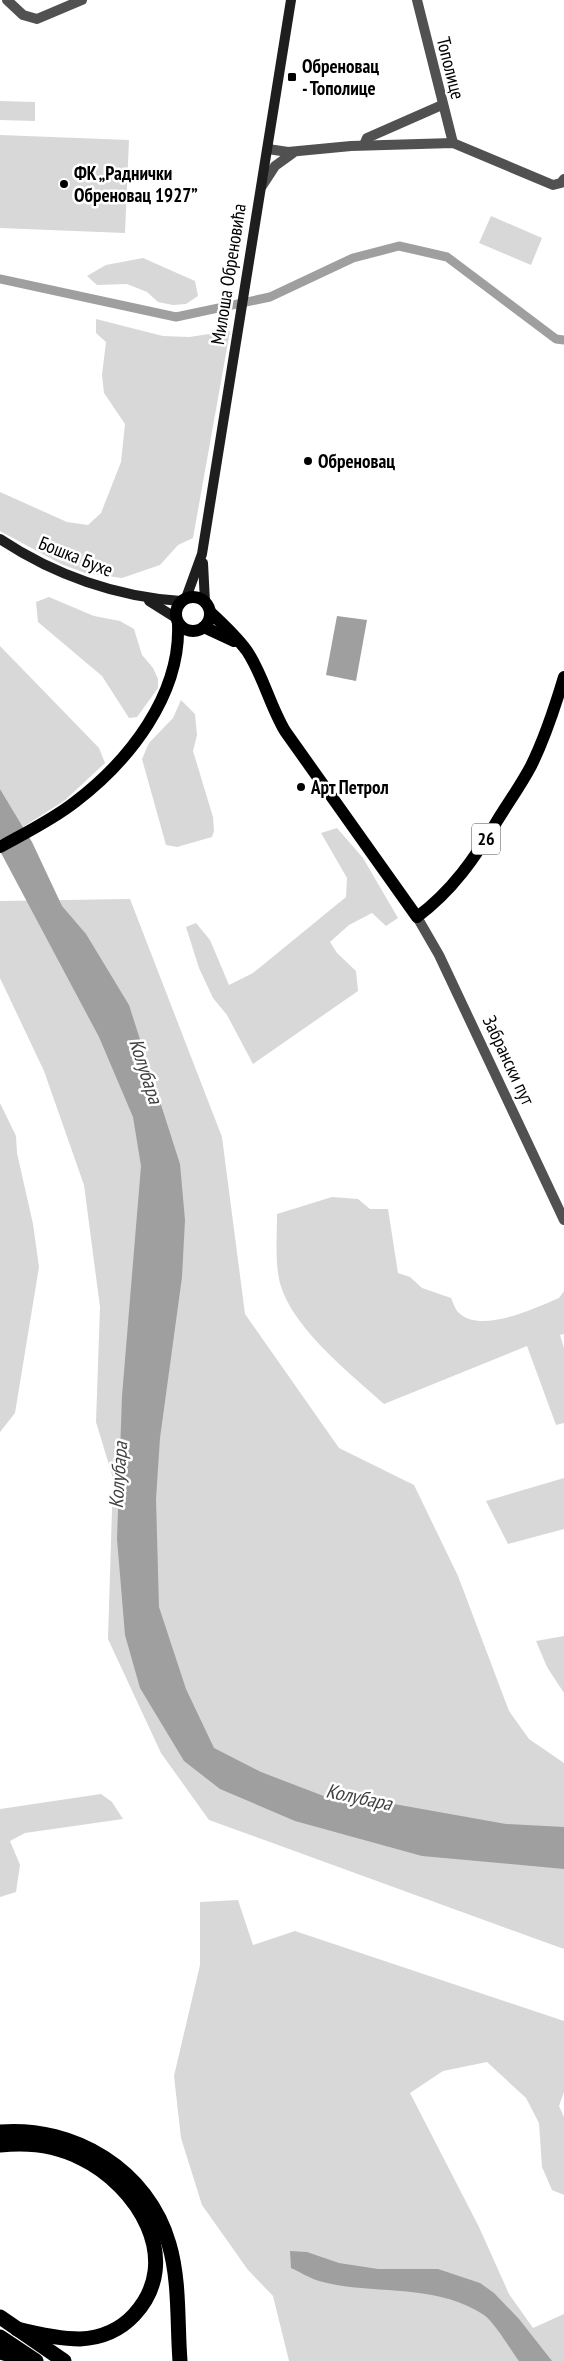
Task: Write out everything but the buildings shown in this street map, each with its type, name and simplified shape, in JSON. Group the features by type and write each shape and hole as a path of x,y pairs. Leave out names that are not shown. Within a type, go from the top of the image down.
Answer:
{"highway":[{"path":"0,2132 40,2132 73,2141 107,2159 132,2181 143,2194 163,2226 170,2245 176,2291 180,2361"},
{"path":"0,2145 18,2143 40,2145 80,2157 97,2166 122,2187 140,2210 151,2235 156,2259 155,2275 150,2292 141,2308 112,2332 81,2339 17,2329"},
{"path":"0,2317 64,2361"},
{"path":"0,2336 36,2361"},
{"path":"0,2352 31,2361"}],"main road":[{"path":"171,678 179,650 176,607 184,599 196,597 239,642 252,661 273,710 285,731 417,917"},
{"path":"0,848 53,817 90,790 121,759 148,723 171,678 200,629 209,620 207,607"},
{"path":"177,621 184,629 200,629 239,642"},
{"name":"26","path":"417,917 435,904 476,856 514,795 541,745 564,677"}],"street":[{"path":"6,0 23,15 37,19 82,0"},
{"name":"Милоша Обреновића","path":"184,599 202,554 291,0"},
{"name":"Тополице","path":"417,0 453,143"},
{"path":"364,145 367,138 442,105"},
{"path":"268,149 280,152 294,152 364,145 453,143 553,185 561,183 564,179"},
{"path":"262,186 275,166 294,152"},
{"name":"Бошка Бухе","path":"0,539 67,574 90,583 141,597 162,608 177,621"},
{"name":"Милоша Обреновића","path":"202,554 207,607"},
{"name":"Бошка Бухе","path":"141,597 184,599"},
{"name":"Забрански пут","path":"417,917 439,955 564,1220"}],"shaded area":[{"path":"0,101 35,102 35,121 0,120"},
{"name":"ФК „Раднички Обреновац 1927”","path":"0,135 129,140 125,233 0,228"},
{"path":"491,216 542,238 531,265 479,243"},
{"path":"143,258 195,281 198,296 186,304 173,305 158,302 147,292 127,284 97,285 87,276 106,265"},
{"path":"96,319 163,336 189,337 230,331 193,538 178,545 160,565 122,578 85,573 61,564 0,531 0,492 67,522 88,525 101,513 121,462 125,424 104,393 102,375 106,342 96,333"},
{"path":"49,597 94,616 120,621 134,629 142,655 153,668 158,679 158,688 137,717 129,718 102,676 38,622 36,602"},
{"path":"0,646 99,748 105,763 64,801 23,827 0,789"},
{"path":"181,700 195,714 197,735 193,751 213,817 214,831 212,837 177,847 166,845 142,759 149,743 173,718"},
{"path":"337,828 363,858 398,918 386,926 372,913 349,925 330,942 337,953 356,971 358,991 253,1064 227,1015 213,998 199,968 186,927 196,923 210,940 229,985 253,973 346,897 347,878 321,833"},
{"path":"130,899 222,1137 245,1314 339,1448 414,1485 458,1576 509,1711 529,1739 564,1763 564,1949 209,1820 161,1753 108,1639 113,1478 96,1422 100,1307 84,1185 44,1071 0,978 0,901"},
{"path":"0,1103 16,1136 17,1153 33,1224 39,1267 15,1413 0,1432"},
{"path":"332,1197 358,1199 370,1209 388,1209 398,1273 410,1277 422,1288 451,1298 457,1311 468,1318 480,1321 508,1317 559,1298 564,1291 564,1334 560,1335 564,1348 564,1423 556,1425 527,1346 384,1404 322,1348 295,1314 285,1297 278,1271 277,1214"},
{"path":"564,1478 564,1529 508,1544 486,1501"},
{"path":"564,1636 564,1693 547,1667 536,1641"},
{"path":"101,1794 112,1802 123,1819 25,1833 10,1841 20,1865 16,1892 0,1897 0,1809"},
{"path":"238,1900 253,1945 295,1931 564,2021 564,2092 559,2106 564,2117 564,2195 552,2190 542,2167 539,2123 526,2098 487,2062 443,2071 410,2093 479,2227 509,2294 533,2328 564,2314 564,2361 289,2361 273,2296 248,2270 202,2205 181,2138 174,2076 200,1965 200,1902"}],"water":[{"path":"337,616 367,620 356,681 326,675"},
{"name":"Колубара","path":"0,789 32,842 62,906 86,934 129,1005 180,1164 185,1220 182,1277 160,1438 156,1499 159,1607 186,1689 214,1748 261,1772 334,1800 394,1804 506,1824 564,1827 564,1869 422,1856 295,1821 220,1789 184,1761 140,1688 125,1635 117,1539 122,1396 141,1166 133,1117 99,1037 0,851"},
{"path":"290,2251 307,2252 339,2263 378,2269 438,2269 480,2283 494,2293 519,2319 552,2361 519,2361 498,2330 488,2319 465,2305 445,2298 424,2294 361,2288 319,2281 291,2268"}],"waterway":[{"path":"0,279 176,317 270,297 353,258 399,246 447,257 556,339 564,340"}],"place":[{"name":"Обреновац - Тополице","path":"292,77"},
{"name":"ФК „Раднички Обреновац 1927”","path":"64,184"},
{"name":"Обреновац","path":"308,461"},
{"name":"Арт Петрол","path":"301,787"}]}
